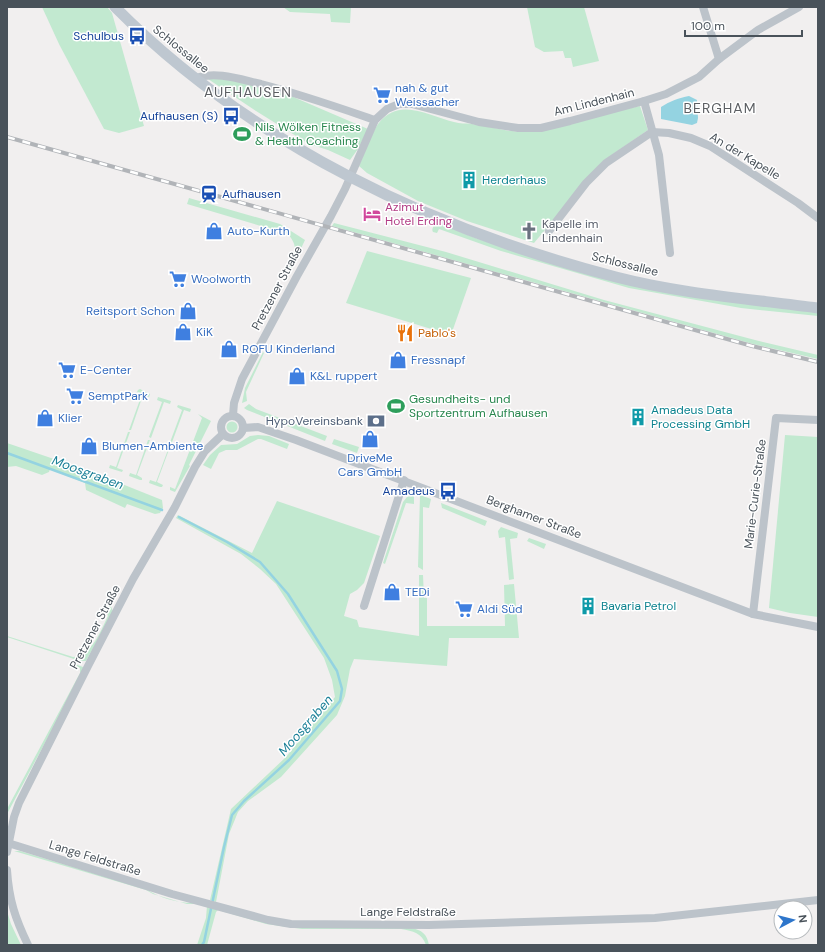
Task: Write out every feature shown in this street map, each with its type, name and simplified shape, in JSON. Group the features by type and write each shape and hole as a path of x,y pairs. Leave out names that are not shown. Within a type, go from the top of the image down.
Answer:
{"main road":[{"name":"Schlossallee","path":"114,7 138,30 195,78 229,103 292,145 409,206 461,227 531,252 617,277 674,289 818,308"}],"street":[{"path":"703,7 720,59"},
{"name":"Am Lindenhain","path":"350,176 375,120 387,109 399,104 412,104 479,122 518,128 541,128 666,94 699,77 758,30 799,7"},
{"path":"195,78 208,74 228,76 294,92 375,120"},
{"path":"644,101 659,155 670,253"},
{"path":"549,232 586,183 606,164 652,132"},
{"name":"An der Kapelle","path":"652,132 669,133 691,138 710,146 798,203 818,218"},
{"name":"Pretzener Straße","path":"233,415 234,404 242,380 350,176"},
{"path":"233,415 241,420 243,428 241,433 230,438 223,434 220,427 226,416 233,415"},
{"name":"Marie-Curie-Straße","path":"753,614 776,418 818,420"},
{"name":"Berghamer Straße","path":"243,428 258,427 296,440 753,614 818,627"},
{"name":"Pretzener Straße","path":"7,852 14,817 19,803 88,666 133,579 175,507 195,468 205,451 223,434"},
{"path":"364,606 404,480"},
{"name":"Lange Feldstraße","path":"8,843 172,894 268,920 291,924 429,925 655,918 818,900"},
{"path":"7,870 9,894 13,910 28,945"}],"green space":[{"path":"42,7 107,7 112,13 144,126 119,133 104,129 59,44"},
{"path":"283,7 351,7 350,23 331,22 330,14 290,12"},
{"path":"527,7 584,7 599,61 573,67 571,58 565,58 563,51 544,52 535,47"},
{"path":"216,77 277,90 368,129 358,149 350,160 328,150 309,144 208,79"},
{"path":"640,106 648,130 603,161 534,243 467,221 418,201 367,173 359,166 378,124 386,116 395,111 405,109 414,110 456,123 520,132"},
{"path":"189,198 280,224 305,240 291,270 287,268 294,255 295,247 288,234 187,204"},
{"path":"334,223 446,252 604,300 818,355 818,359 753,344 332,226"},
{"path":"438,223 478,239 537,258 818,313 818,316 741,308 629,288 501,251 439,229 437,233 433,232 433,227"},
{"path":"367,251 471,278 451,335 346,303"},
{"path":"263,352 264,353 246,392 247,401 242,403 245,388"},
{"path":"140,389 150,394 149,397 143,395 131,430 129,430 142,394 137,392"},
{"path":"158,397 171,401 170,404 164,402 151,438 149,437 162,402 157,400"},
{"path":"249,404 256,409 327,436 325,441 244,408"},
{"path":"178,405 191,409 190,412 184,410 171,445 169,445 182,410 177,407"},
{"path":"198,414 211,421 189,465 190,466 175,492 170,490 170,487 175,489 202,418"},
{"path":"230,422 234,422 236,423 236,431 230,432 227,429 227,425"},
{"path":"128,432 130,432 117,468 123,470 122,472 109,468 110,465 116,467"},
{"path":"785,435 818,437 818,617 769,608"},
{"path":"250,436 269,436 289,444 287,449 258,439 237,450 226,450 219,453 211,469 203,465 210,455 221,445 237,444"},
{"path":"334,439 359,447 357,453 332,444"},
{"path":"148,440 150,440 137,475 142,478 142,480 140,480 129,476 130,473 136,475"},
{"path":"7,443 92,472 162,500 163,508 160,513 155,514 127,504 125,508 86,490 85,483 50,469 49,472 42,475 16,466 7,467"},
{"path":"169,447 157,482 163,485 162,487 149,483 150,480 156,482"},
{"path":"414,495 414,504 406,503 385,564 383,563 403,502 407,497"},
{"path":"420,495 431,499 429,508 423,507 423,570 418,567"},
{"path":"277,501 380,536 364,583 350,594 344,616 357,620 359,627 419,636 419,575 423,575 424,598 427,598 427,626 505,626 504,585 514,584 519,638 449,638 447,666 354,659 350,669 345,696 337,715 281,777 248,801 238,812 229,834 216,902 210,900 231,809 286,757 335,697 332,680 324,658 276,584 241,554 176,518 178,515 252,553"},
{"path":"441,503 487,521 485,526 442,508"},
{"path":"501,527 518,533 517,538 510,539 514,579 509,580 505,537 499,538 498,531"},
{"path":"529,538 546,544 544,549 527,541"},
{"path":"109,601 113,612 86,661 80,661 7,637 73,657 80,655 95,642 108,616 107,612"},
{"path":"69,662 83,667 84,670 7,814 7,809 80,673 80,668"},
{"path":"14,851 20,851 146,889 159,896 146,890"},
{"path":"180,902 196,903 207,906 187,904"},
{"path":"207,906 269,923 411,928 423,933 427,938 429,945 426,945 422,938 416,933 401,929 302,929 266,924 218,910 216,912 207,945 197,945 206,918"},
{"path":"7,911 11,924 21,945 7,945"}],"water":[{"path":"689,96 697,100 697,123 692,125 661,119 661,107 675,100"}],"waterway":[{"name":"Moosgraben","path":"7,453 162,510"},
{"name":"Moosgraben","path":"179,517 227,542 260,562 288,594 337,671 342,689 340,701 289,760 244,801 232,815 204,942 202,945"}],"railway":[{"path":"7,137 752,346 818,362"}],"place":[{"name":"Schulbus","path":"137,36"},
{"name":"nah & gut Weissacher","path":"382,95"},
{"name":"Aufhausen (S)","path":"231,116"},
{"name":"Nils Wölken Fitness & Health Coaching","path":"242,134"},
{"name":"Herderhaus","path":"469,180"},
{"name":"Aufhausen","path":"209,194"},
{"name":"Azimut Hotel Erding","path":"372,214"},
{"name":"Auto-Kurth","path":"214,231"},
{"name":"Kapelle im Lindenhain","path":"529,231"},
{"name":"Woolworth","path":"178,279"},
{"name":"Reitsport Schon","path":"188,311"},
{"name":"KiK","path":"183,332"},
{"name":"Pablo's","path":"405,333"},
{"name":"ROFU Kinderland","path":"229,349"},
{"name":"Fressnapf","path":"398,360"},
{"name":"E-Center","path":"67,370"},
{"name":"K&L ruppert","path":"297,376"},
{"name":"SemptPark","path":"75,396"},
{"name":"Gesundheits- und Sportzentrum Aufhausen","path":"396,406"},
{"name":"Amadeus Data Processing GmbH","path":"638,417"},
{"name":"Klier","path":"45,418"},
{"name":"HypoVereinsbank","path":"376,421"},
{"name":"DriveMe Cars GmbH","path":"370,439"},
{"name":"Blumen-Ambiente","path":"89,446"},
{"name":"Amadeus","path":"448,491"},
{"name":"TEDi","path":"392,592"},
{"name":"Bavaria Petrol","path":"588,606"},
{"name":"Aldi Süd","path":"464,609"}],"district":[{"name":"AUFHAUSEN","path":"248,92"},
{"name":"BERGHAM","path":"720,108"}]}
